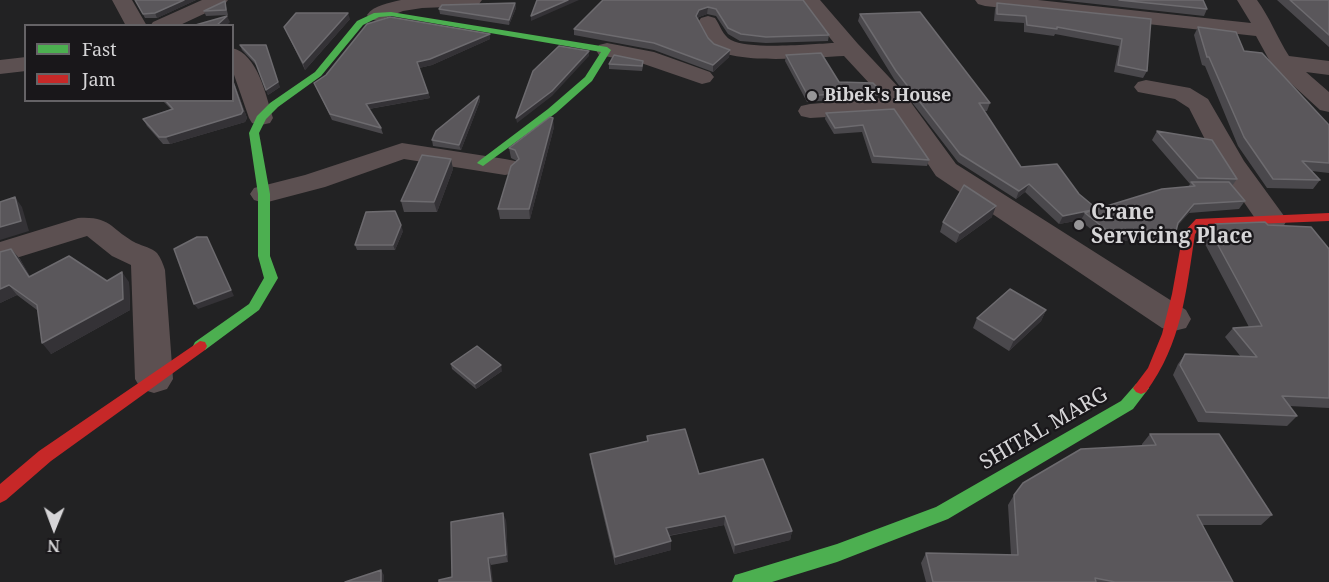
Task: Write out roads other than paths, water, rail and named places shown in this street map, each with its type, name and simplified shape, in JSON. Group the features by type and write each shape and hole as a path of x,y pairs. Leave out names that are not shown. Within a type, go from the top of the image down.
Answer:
{"street":[{"path":"122,0 136,24"},
{"path":"171,24 203,18 218,0"},
{"path":"0,495 45,456 254,307 271,278 264,256 264,194 254,133 261,118 274,105 318,74 360,23 386,7 400,2 472,0"},
{"path":"810,0 850,49 901,105 946,170 1174,318"},
{"path":"985,0 1263,31"},
{"path":"1247,0 1261,20 1263,31 1281,62 1329,105"},
{"path":"376,15 391,14 646,57 702,77"},
{"path":"708,22 718,40 734,49 802,51 850,49"},
{"path":"264,194 315,181 402,151 494,165 552,111 590,80 607,50"},
{"path":"234,56 245,70 261,118"},
{"path":"1281,62 1329,68"},
{"path":"0,67 24,64"},
{"path":"1146,87 1182,93 1199,104 1231,163 1272,220"},
{"path":"810,111 901,105"},
{"name":"SHITAL MARG","path":"742,582 837,553 942,513 1127,405 1153,374 1169,339 1189,233 1200,222 1329,217"},
{"path":"0,253 78,227 90,226 103,230 123,249 146,259 149,270 154,379"}],"place":[{"name":"Bibek's House","path":"812,96"},
{"name":"Crane Servicing Place","path":"1079,225"}]}
